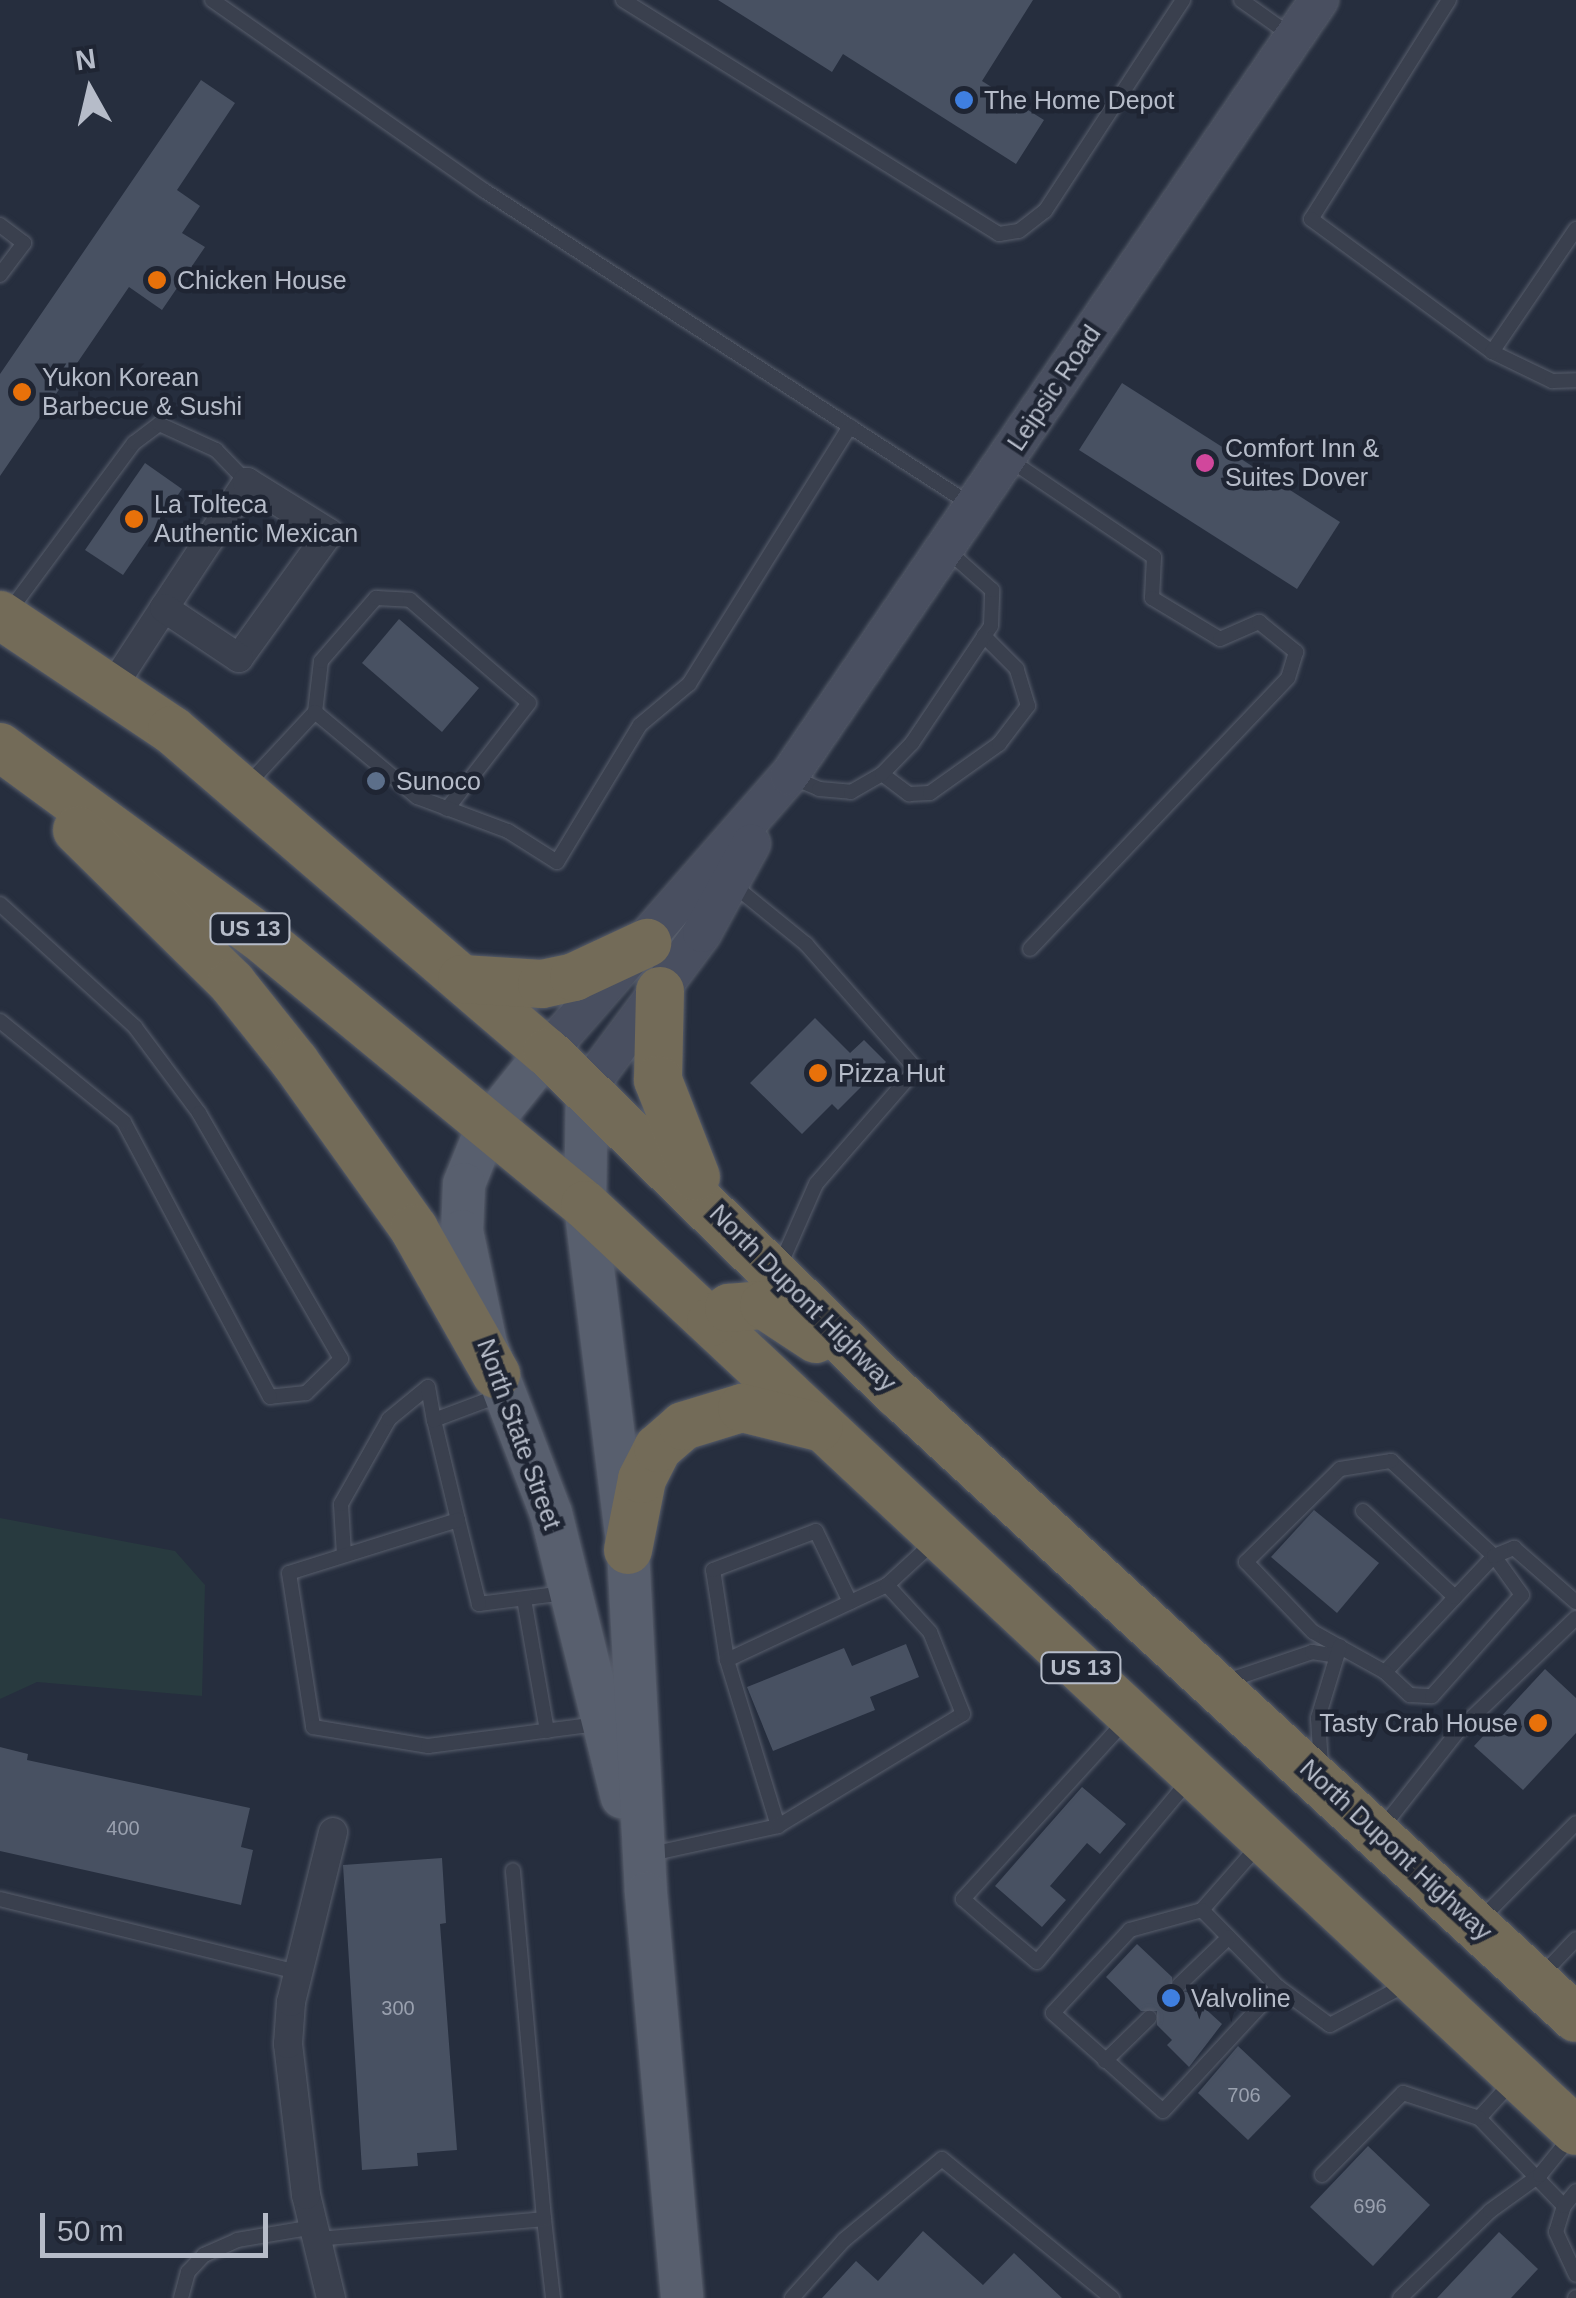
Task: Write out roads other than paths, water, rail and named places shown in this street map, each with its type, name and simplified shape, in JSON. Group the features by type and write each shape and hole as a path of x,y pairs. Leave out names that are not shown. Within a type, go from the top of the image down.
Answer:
{"highway":[{"name":"North Dupont Highway","path":"2,616 111,689 244,788 548,1052 708,1203 898,1394 1576,2018"},
{"name":"US 13","path":"4,762 266,942 585,1205 1576,2131"},
{"path":"4,762 232,983 264,1022 366,1155 500,1384"},
{"path":"462,979 542,984 574,977 647,943"},
{"path":"660,990 658,1080 708,1203"},
{"path":"711,1322 729,1308 764,1304 898,1394"},
{"path":"628,1550 642,1479 658,1448 683,1426 742,1408 826,1430"}],"main road":[{"name":"North State Street","path":"548,1052 487,1127 464,1184 462,1231 467,1278 500,1384 532,1456 645,1874"},
{"name":"North State Street","path":"587,1088 585,1205 628,1550 645,1874 682,2298"}],"street":[{"name":"Leipsic Road","path":"548,1052 647,943 788,776 1319,0"},
{"path":"111,689 164,608 247,482 330,533 238,658 164,608"},
{"name":"Leipsic Road","path":"587,1088 660,990 730,882 788,776"},
{"path":"331,2298 315,2233 288,2044 298,1972 333,1832"}],"lane":[{"path":"212,0 485,191 974,507"},
{"path":"623,0 999,234 1019,231 1045,212 1182,0"},
{"path":"1241,0 1294,37"},
{"path":"1449,0 1310,219 1492,352 1552,382 1576,380"},
{"path":"0,224 24,243 0,275"},
{"path":"1492,352 1576,229"},
{"path":"2,616 134,443 159,424 216,450 247,482"},
{"path":"315,712 417,797 508,830 557,862 640,725 689,684 850,426"},
{"path":"1006,458 1154,557 1152,598 1220,638 1258,622 1296,652 1288,678 1030,949"},
{"path":"788,776 836,793 864,787 912,743 984,636 992,590 945,549"},
{"path":"244,788 315,712 320,661 376,598 388,594 410,600 526,697 521,720 447,809"},
{"path":"882,774 909,794 930,792 999,744 1028,706 1017,669 984,636"},
{"path":"730,882 806,944 916,1069 816,1184 777,1272"},
{"path":"0,904 135,1027 198,1113 341,1359 306,1394 270,1397 124,1122 0,1021"},
{"path":"434,1420 500,1384"},
{"path":"344,1555 341,1504 390,1419 428,1388 479,1604 570,1592"},
{"path":"1392,1461 1494,1556 1522,1595 1432,1696 1410,1695 1385,1672 1336,1650 1313,1632 1246,1562 1340,1469 1392,1461"},
{"path":"1363,1510 1455,1597"},
{"path":"458,1520 289,1572 313,1727 428,1746 604,1724"},
{"path":"778,1826 727,1660 713,1570 816,1531 850,1602"},
{"path":"727,1660 887,1584 940,1536"},
{"path":"1385,1672 1494,1556 1514,1548 1576,1602"},
{"path":"645,1874 778,1826 963,1714 930,1632 887,1584"},
{"path":"524,1599 547,1731"},
{"path":"1378,1832 1458,1732 1576,1618"},
{"path":"1215,1683 1252,1677 1312,1652 1336,1650"},
{"path":"1324,1783 1318,1718 1336,1650"},
{"path":"1132,1715 963,1899 1037,1962 1134,1853 1194,1773"},
{"path":"1476,1924 1576,1823"},
{"path":"1264,1838 1202,1910 1130,1930 1053,2014 1163,2111 1278,1987"},
{"path":"513,1870 553,2298"},
{"path":"0,1899 298,1972"},
{"path":"1202,1910 1278,1987 1330,2025 1416,1980"},
{"path":"1179,1984 1228,1937"},
{"path":"1536,1981 1576,1939"},
{"path":"1105,2061 1150,2018"},
{"path":"1478,2118 1517,2076"},
{"path":"1322,2175 1403,2093 1478,2118 1540,2175 1564,2206"},
{"path":"1400,2298 1490,2211 1540,2175 1576,2131"},
{"path":"792,2298 844,2240 942,2159 1112,2298"},
{"path":"1576,2192 1564,2206 1556,2232 1576,2274"},
{"path":"181,2298 188,2272 204,2255 237,2240 544,2218"}],"place":[{"name":"The Home Depot","path":"964,100"},
{"name":"Chicken House","path":"157,280"},
{"name":"Yukon Korean Barbecue & Sushi","path":"22,392"},
{"name":"Comfort Inn & Suites Dover","path":"1205,463"},
{"name":"La Tolteca Authentic Mexican","path":"134,519"},
{"name":"Sunoco","path":"376,781"},
{"name":"Pizza Hut","path":"818,1073"},
{"name":"Tasty Crab House","path":"1538,1723"},
{"name":"Valvoline","path":"1171,1998"}]}
